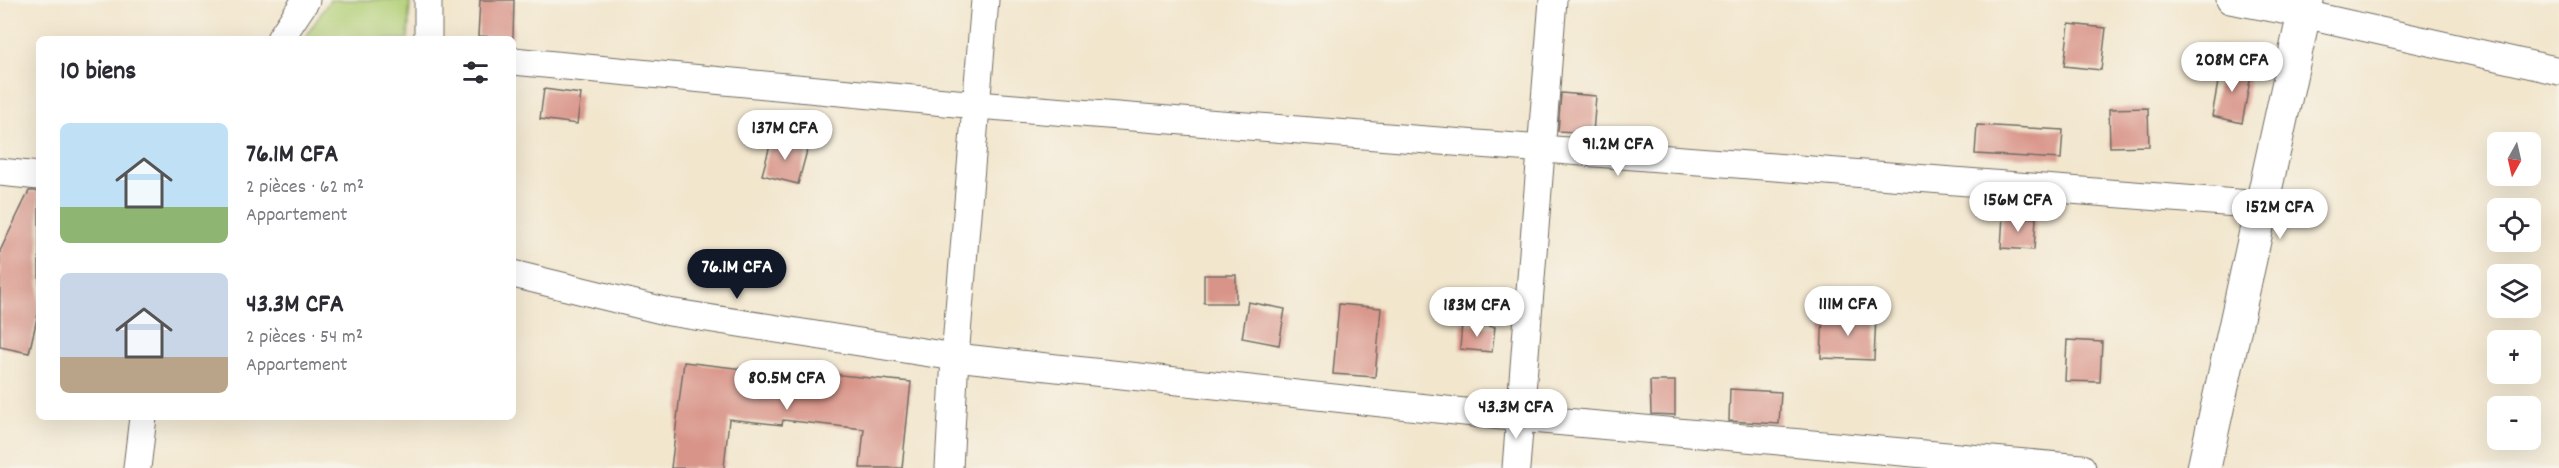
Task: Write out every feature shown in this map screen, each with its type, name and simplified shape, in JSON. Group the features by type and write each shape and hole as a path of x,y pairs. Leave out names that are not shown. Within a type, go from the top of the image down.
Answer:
{"main road":[{"path":"2204,468 2306,7"}],"street":[{"path":"282,36 306,0"},
{"path":"428,0 428,36"},
{"path":"949,468 955,357 985,0"},
{"path":"1516,468 1553,0"},
{"path":"2230,0 2306,7 2559,71"},
{"path":"516,61 977,105 2262,205"},
{"path":"0,172 36,176"},
{"path":"516,275 669,312 955,357 1520,418 2082,468"},
{"path":"137,468 143,420"}],"green space":[{"path":"330,0 410,0 408,36 306,36"}],"building":[{"path":"480,0 514,0 513,36 478,36"},
{"path":"2069,24 2106,28 2101,70 2064,66"},
{"path":"2221,65 2252,70 2242,123 2212,116"},
{"path":"544,89 581,94 577,124 540,119"},
{"path":"1561,93 1596,96 1593,133 1558,131"},
{"path":"2148,108 2149,146 2110,147 2109,109"},
{"path":"1977,125 2063,130 2061,159 1975,154"},
{"path":"772,138 808,147 798,184 762,175"},
{"path":"29,191 36,191 36,323 29,353 0,347 0,251"},
{"path":"2003,215 2036,218 2034,250 2001,248"},
{"path":"1204,275 1236,275 1236,303 1204,303"},
{"path":"1248,302 1285,309 1279,345 1242,338"},
{"path":"1339,304 1381,308 1375,377 1333,374"},
{"path":"1823,313 1876,316 1874,360 1821,358"},
{"path":"1462,323 1495,327 1492,352 1460,349"},
{"path":"2067,340 2102,342 2100,382 2065,381"},
{"path":"684,362 810,377 810,372 911,382 902,468 860,468 864,429 783,420 782,425 729,419 724,468 671,468"},
{"path":"1650,381 1675,381 1675,415 1651,414"},
{"path":"1730,389 1781,392 1779,424 1729,421"}]}
